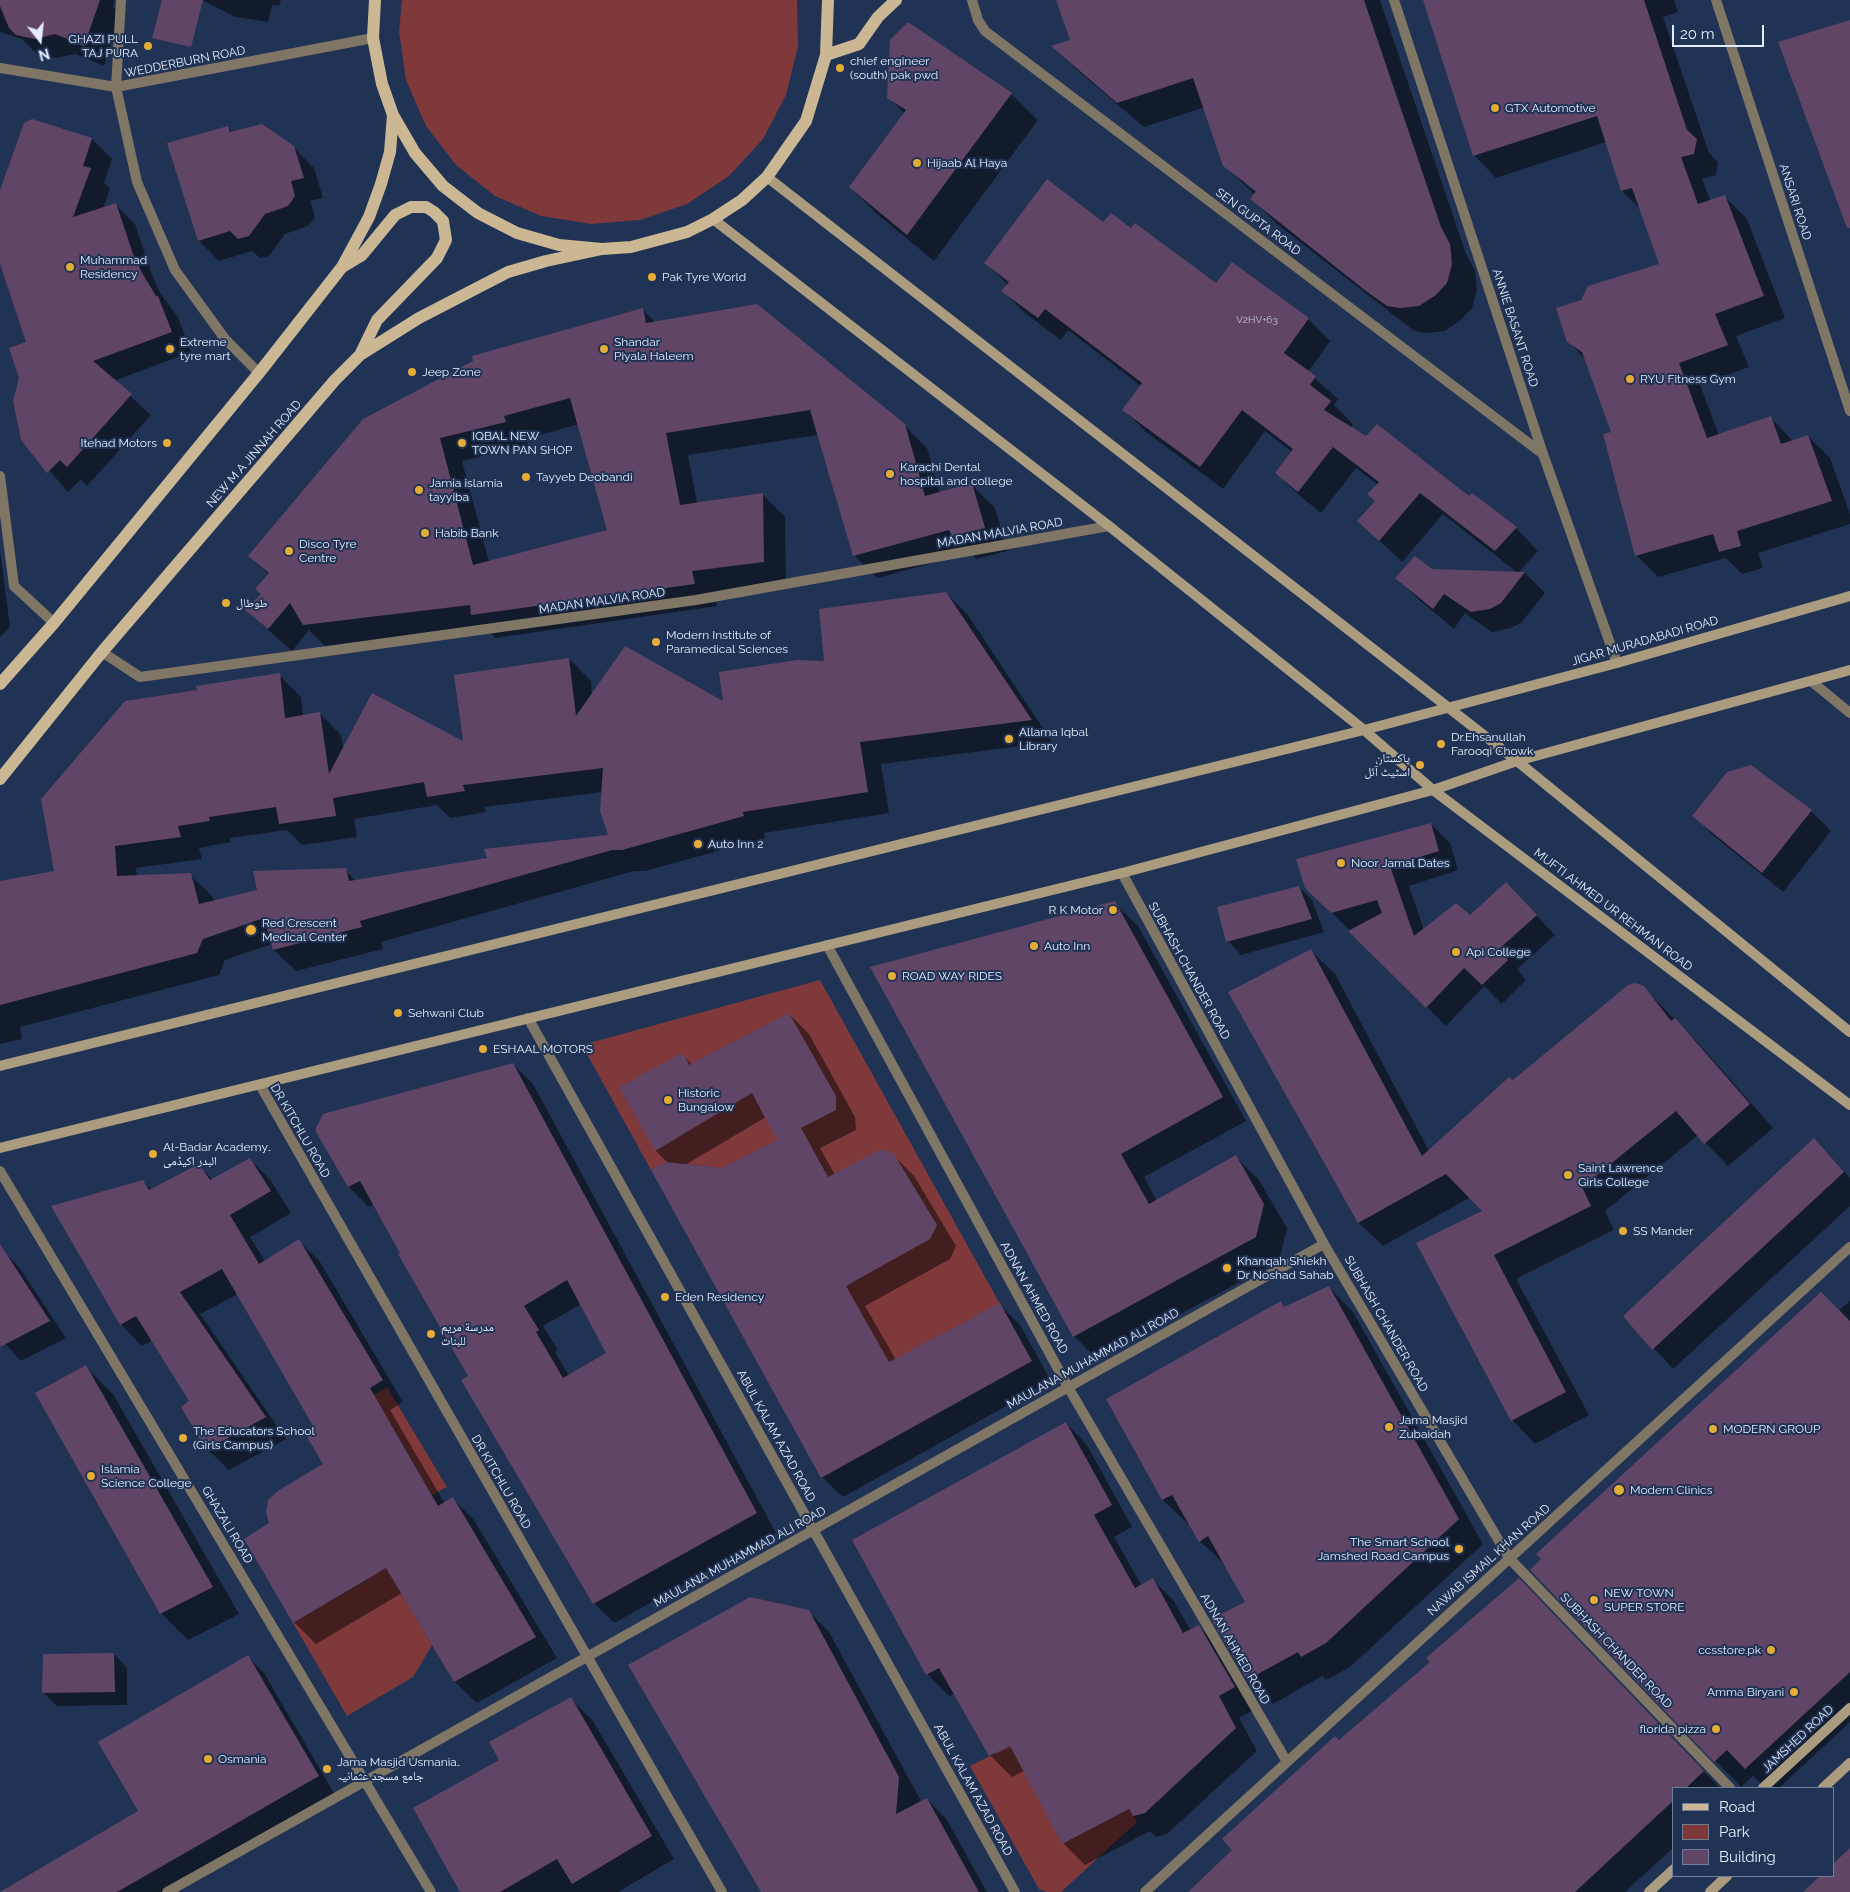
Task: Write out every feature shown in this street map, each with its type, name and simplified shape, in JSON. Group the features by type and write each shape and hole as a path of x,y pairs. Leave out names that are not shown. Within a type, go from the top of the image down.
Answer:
{"main road":[{"path":"375,0 373,38 382,84 393,115 415,153 438,180 478,213 517,233 559,245 602,249 631,247 687,232 713,219 742,200 767,177 806,121 826,55 828,0"},
{"path":"826,55 859,44 878,17 896,0"},
{"path":"0,684 54,623 259,373 342,266 369,216 381,184 390,152 393,115"},
{"path":"342,266 362,255 395,215 410,207 426,207 434,212 443,222 446,240 437,258 376,320 360,355"},
{"name":"NEW M A JINNAH ROAD","path":"0,779 102,652 329,388 360,355 418,318 508,272 546,261 602,249"}],"street":[{"path":"121,0 116,88 137,182 175,270 225,339 259,373"},
{"name":"SEN GUPTA ROAD","path":"972,0 978,20 985,31 1544,454"},
{"name":"ANNIE BASANT ROAD","path":"1394,0 1544,454 1617,663"},
{"name":"ANSARI ROAD","path":"1716,0 1850,411"},
{"name":"WEDDERBURN ROAD","path":"0,68 116,88 373,38"},
{"path":"767,177 1447,709 1517,761 1850,1032"},
{"name":"MUFTI AHMED UR REHMAN ROAD","path":"713,219 1109,526 1364,730 1433,790 1850,1105"},
{"path":"0,476 14,586 54,623"},
{"name":"MADAN MALVIA ROAD","path":"102,652 140,677 696,600 1109,526"},
{"name":"JIGAR MURADABADI ROAD","path":"0,1066 1447,709 1617,663 1850,596"},
{"path":"0,1148 1122,873 1433,790 1517,761 1850,670"},
{"path":"1811,681 1850,713"},
{"name":"SUBHASH CHANDER ROAD","path":"1122,873 1324,1244 1509,1558 1729,1787"},
{"name":"ADNAN AHMED ROAD","path":"828,945 1068,1388 1287,1762"},
{"name":"ABUL KALAM AZAD ROAD","path":"528,1018 1016,1892"},
{"name":"DR KITCHLU ROAD","path":"260,1085 722,1892"},
{"name":"GHAZALI ROAD","path":"0,1172 431,1892"},
{"name":"MAULANA MUHAMMAD ALI ROAD","path":"168,1892 1324,1244"},
{"name":"NAWAB ISMAIL KHAN ROAD","path":"1145,1892 1850,1246"},
{"name":"JAMSHED ROAD","path":"1764,1787 1850,1708"},
{"path":"1824,1787 1850,1763"},
{"path":"1649,1892 1672,1871"},
{"path":"1710,1892 1726,1877"}],"green space":[{"path":"402,0 797,0 798,46 786,95 763,139 729,176 687,204 640,220 591,224 541,216 495,196 456,165 426,126 406,80 399,31"},
{"path":"820,980 1000,1304 888,1363 722,1168 666,1162 651,1170 582,1045"},
{"path":"387,1387 447,1487 432,1495 391,1424 364,1401"},
{"path":"386,1568 432,1645 413,1677 347,1716 293,1623"},
{"path":"1010,1746 1062,1843 1129,1809 1137,1822 1061,1892 1047,1892 1039,1889 970,1766"}],"building":[{"path":"0,0 100,0 84,46 55,34 35,39 16,35 9,28 0,6"},
{"path":"162,0 203,0 191,47 152,38"},
{"path":"1056,0 1364,0 1441,227 1450,244 1452,264 1447,283 1436,295 1419,306 1400,308 1387,306 1366,291 1250,199 1256,191 1223,166 1193,78 1117,103 1051,46 1070,40"},
{"path":"1423,0 1644,0 1687,130 1697,139 1694,154 1681,157 1698,204 1725,195 1764,296 1715,314 1728,345 1679,363 1707,438 1771,416 1781,444 1808,435 1832,501 1737,531 1741,546 1719,552 1713,534 1635,556 1603,434 1611,432 1582,352 1567,342 1556,308 1581,300 1588,286 1659,264 1632,188 1621,191 1597,116 1473,156"},
{"path":"1850,20 1850,228 1847,228 1778,42"},
{"path":"908,22 1012,93 907,235 849,187 906,110 887,98 890,40"},
{"path":"32,119 92,138 83,166 91,168 73,217 116,203 133,254 141,271 156,296 158,296 172,332 93,361 132,394 67,467 60,460 47,473 21,440 13,401 19,378 9,348 26,342 0,264 0,190 24,123"},
{"path":"262,124 294,146 304,178 291,181 295,196 288,206 265,214 249,236 238,239 230,231 198,241 167,143 228,126 230,132"},
{"path":"1047,179 1103,222 1111,213 1131,228 1135,223 1216,283 1232,262 1309,318 1284,353 1316,376 1310,385 1331,401 1324,410 1366,436 1377,424 1469,496 1472,493 1517,527 1495,551 1420,493 1379,541 1357,521 1375,501 1367,494 1379,482 1333,447 1298,492 1275,473 1293,449 1242,410 1200,467 1122,410 1142,383 1045,309 1038,318 1001,291 1009,282 984,263"},
{"path":"757,304 905,424 925,496 972,483 985,528 952,536 949,530 853,556 810,410 666,433 680,505 763,493 764,562 692,571 695,584 471,615 470,605 303,625 290,603 268,629 245,610 261,594 255,589 269,573 248,556 363,419 473,361 472,356 643,308 646,323","holes":["570,398 607,530 473,565 440,438 506,422 504,416"]},
{"path":"1415,556 1432,569 1525,572 1501,603 1490,609 1471,612 1444,594 1433,609 1395,578"},
{"path":"946,592 1032,720 860,742 868,792 743,812 744,816 622,850 612,850 360,921 362,927 273,950 264,918 203,939 197,953 0,1005 0,881 54,871 41,799 125,701 197,690 196,686 280,673 285,718 320,712 329,774 372,693 463,741 454,675 569,658 576,716 625,646 723,701 719,672 797,660 824,661 819,609","holes":["603,768 600,811 608,835 484,849 487,858 349,881 346,868 253,871 257,890 199,904 191,873 117,876 115,846 181,837 178,826 210,821 209,817 276,807 279,824 336,816 333,798 424,782 427,797 465,791 463,785"]},
{"path":"1751,765 1812,810 1762,873 1692,816 1727,772"},
{"path":"1431,823 1439,851 1390,866 1414,936 1456,903 1470,915 1506,882 1537,915 1499,949 1508,960 1482,985 1464,968 1426,1008 1348,931 1382,913 1377,900 1331,913 1305,888 1296,859"},
{"path":"1299,886 1312,919 1226,942 1217,907"},
{"path":"1115,901 1223,1097 1121,1154 1149,1204 1236,1155 1264,1204 1256,1237 1073,1337 870,967"},
{"path":"1311,949 1422,1156 1509,1077 1513,1080 1628,985 1635,983 1644,986 1671,1021 1675,1018 1750,1104 1704,1144 1676,1111 1582,1187 1591,1206 1494,1255 1566,1392 1511,1421 1416,1243 1482,1211 1446,1174 1358,1223 1228,992"},
{"path":"789,1013 836,1096 836,1110 801,1128 828,1177 881,1149 894,1154 937,1225 930,1239 846,1286 889,1362 1000,1303 1032,1361 821,1478 651,1170 666,1162 722,1168 777,1140 752,1093 655,1151 619,1087 683,1053 689,1065"},
{"path":"513,1063 757,1513 593,1604 461,1380 468,1376 398,1254 400,1253 360,1181 348,1187 315,1130 323,1114","holes":["567,1280 606,1353 563,1378 536,1332 539,1330 524,1306"]},
{"path":"1814,1138 1844,1172 1652,1350 1623,1316"},
{"path":"250,1158 271,1191 230,1215 259,1264 299,1239 383,1380 370,1388 438,1506 453,1497 536,1637 454,1682 386,1568 293,1623 244,1539 269,1523 266,1512 268,1500 279,1490 323,1464 307,1437 316,1431 222,1269 180,1292 266,1417 206,1450 181,1407 189,1401 136,1316 120,1325 51,1206 143,1180 149,1190 199,1164 210,1180"},
{"path":"0,1244 50,1321 0,1347"},
{"path":"1329,1286 1459,1519 1326,1643 1301,1657 1298,1652 1247,1680 1211,1619 1245,1602 1208,1536 1199,1542 1172,1495 1162,1500 1106,1399 1281,1301 1284,1307"},
{"path":"1821,1292 1850,1321 1850,1672 1745,1769 1727,1750 1714,1762 1530,1570 1541,1559 1536,1554"},
{"path":"86,1365 213,1587 160,1614 35,1393"},
{"path":"1066,1422 1112,1505 1094,1515 1135,1588 1153,1578 1183,1633 1199,1625 1235,1687 1219,1696 1236,1728 1145,1813 1133,1816 1129,1809 1062,1844 1010,1746 989,1756 939,1668 926,1675 852,1540"},
{"path":"1519,1578 1704,1771 1687,1787 1672,1787 1672,1802 1575,1892 1188,1892 1232,1850 1222,1839 1335,1736 1339,1740 1430,1662 1426,1658"},
{"path":"750,1597 809,1610 899,1777 896,1814 927,1798 979,1892 761,1892 628,1665"},
{"path":"114,1653 115,1692 42,1693 43,1654"},
{"name":"Osmania","path":"248,1655 319,1776 117,1892 0,1892 138,1811 98,1742"},
{"path":"571,1697 652,1836 572,1884 557,1859 500,1892 460,1892 413,1808 499,1760 489,1742"},
{"path":"1850,1848 1850,1892 1803,1892 1819,1877 1835,1877 1835,1862"}],"place":[{"name":"GHAZI PULL TAJ PURA","path":"148,46"},
{"name":"chief engineer (south) pak pwd","path":"840,68"},
{"name":"GTX Automotive","path":"1495,108"},
{"name":"Hijaab Al Haya","path":"917,163"},
{"name":"Muhammad Residency","path":"70,267"},
{"name":"Pak Tyre World","path":"652,277"},
{"name":"Extreme tyre mart","path":"170,349"},
{"name":"Shandar Piyala Haleem","path":"604,349"},
{"name":"Jeep Zone","path":"412,372"},
{"name":"RYU Fitness Gym","path":"1630,379"},
{"name":"Itehad Motors","path":"167,443"},
{"name":"IQBAL NEW TOWN PAN SHOP","path":"462,443"},
{"name":"Karachi Dental hospital and college","path":"890,474"},
{"name":"Tayyeb Deobandi","path":"526,477"},
{"name":"Jamia islamia tayyiba","path":"419,490"},
{"name":"Habib Bank","path":"425,533"},
{"name":"Disco Tyre Centre","path":"289,551"},
{"name":"طوطال","path":"226,603"},
{"name":"Modern Institute of Paramedical Sciences","path":"656,642"},
{"name":"Allama Iqbal Library","path":"1009,739"},
{"name":"Dr.Ehsanullah Farooqi Chowk","path":"1441,744"},
{"name":"پاکستان اسٹیٹ آئل","path":"1420,765"},
{"name":"Auto Inn 2","path":"698,844"},
{"name":"Noor Jamal Dates","path":"1341,863"},
{"name":"R K Motor","path":"1113,910"},
{"name":"Red Crescent Medical Center","path":"251,930"},
{"name":"Auto Inn","path":"1034,946"},
{"name":"Api College","path":"1456,952"},
{"name":"ROAD WAY RIDES","path":"892,976"},
{"name":"Sehwani Club","path":"398,1013"},
{"name":"ESHAAL MOTORS","path":"483,1049"},
{"name":"Historic Bungalow","path":"668,1100"},
{"name":"Al-Badar Academy۔ البدر اکیڈمی","path":"153,1154"},
{"name":"Saint Lawrence Girls College","path":"1568,1175"},
{"name":"SS Mander","path":"1623,1231"},
{"name":"Khanqah Shiekh Dr Noshad Sahab","path":"1227,1268"},
{"name":"Eden Residency","path":"665,1297"},
{"name":"مدرسة مريم للبنات","path":"431,1334"},
{"name":"Jama Masjid Zubaidah","path":"1389,1427"},
{"name":"MODERN GROUP","path":"1713,1429"},
{"name":"The Educators School (Girls Campus)","path":"183,1438"},
{"name":"Islamia Science College","path":"91,1476"},
{"name":"Modern Clinics","path":"1619,1490"},
{"name":"The Smart School Jamshed Road Campus","path":"1459,1549"},
{"name":"NEW TOWN SUPER STORE","path":"1594,1600"},
{"name":"ccsstore.pk","path":"1771,1650"},
{"name":"Amma Biryani","path":"1794,1692"},
{"name":"florida pizza","path":"1716,1729"},
{"name":"Osmania","path":"208,1759"},
{"name":"Jama Masjid Usmania۔ جامع مسجد عثمانیہ","path":"327,1769"}]}
